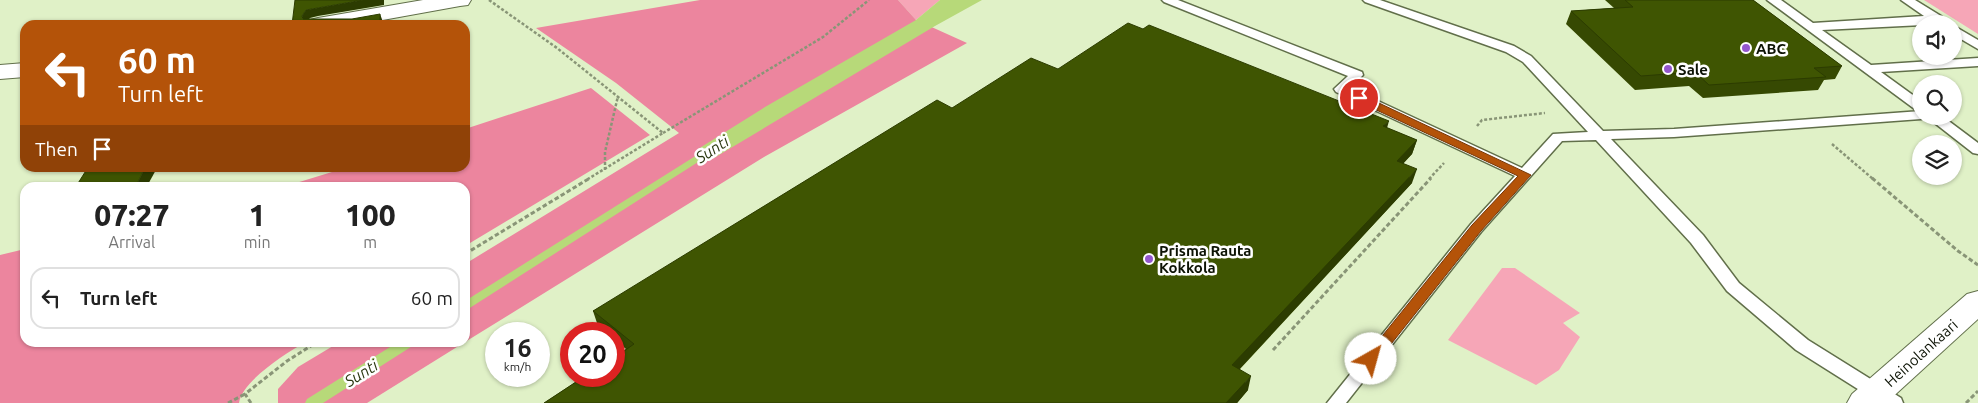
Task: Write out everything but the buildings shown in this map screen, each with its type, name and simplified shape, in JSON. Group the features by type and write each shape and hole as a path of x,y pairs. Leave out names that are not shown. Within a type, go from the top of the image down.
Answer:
{"street":[{"path":"346,20 460,0"},
{"path":"0,72 20,70"},
{"name":"Heinolankaari","path":"1879,400 1978,302"}],"lane":[{"path":"1168,0 1357,75 1341,89 1459,146 1525,175"},
{"path":"1369,0 1510,49 1528,59 1697,239 1733,287 1802,345 1879,400"},
{"path":"1774,0 1912,101"},
{"path":"1907,0 1931,15"},
{"path":"1811,27 1912,22"},
{"path":"1962,35 1978,45"},
{"path":"1868,69 1978,62"},
{"path":"1336,403 1476,228 1558,137 1599,134 1674,133 1912,116"},
{"path":"1945,125 1978,150"}],"path":[{"path":"488,0 557,48 663,133"},
{"path":"470,251 823,37 869,0"},
{"path":"605,170 605,152 618,96"},
{"path":"1808,123 1958,251 1978,265"},
{"path":"228,403 245,394 287,361 310,347"},
{"path":"1966,403 1978,391"},
{"path":"245,394 251,403"}],"shaded area":[{"path":"700,0 898,0 916,20 967,43 764,157 497,322 485,322 485,330 470,339 470,261 679,133 616,83 536,28"},
{"path":"898,0 940,0 916,20"},
{"path":"1924,0 1978,0 1978,34 1962,24 1962,15 1948,15"},
{"path":"591,88 650,135 470,243 470,182 299,182 332,172 470,172 470,127"},
{"path":"20,250 20,347 297,347 256,377 242,395 239,403 0,403 0,255"},
{"path":"1502,268 1515,268 1580,313 1563,323 1580,337 1559,370 1536,385 1448,340"},
{"path":"331,347 457,347 367,403 278,403 278,389 298,367"}],"water":[{"path":"940,0 982,0 714,158 698,149 765,107 916,20"}],"waterway":[{"name":"Sunti","path":"470,304 705,153"},
{"name":"Sunti","path":"312,403 401,347"}],"place":[{"name":"ABC","path":"1746,48"},
{"name":"Sale","path":"1668,69"},
{"name":"Prisma Rauta Kokkola","path":"1149,259"}],"route":[{"path":"1359,98 1525,175 1476,228 1371,359"}]}
